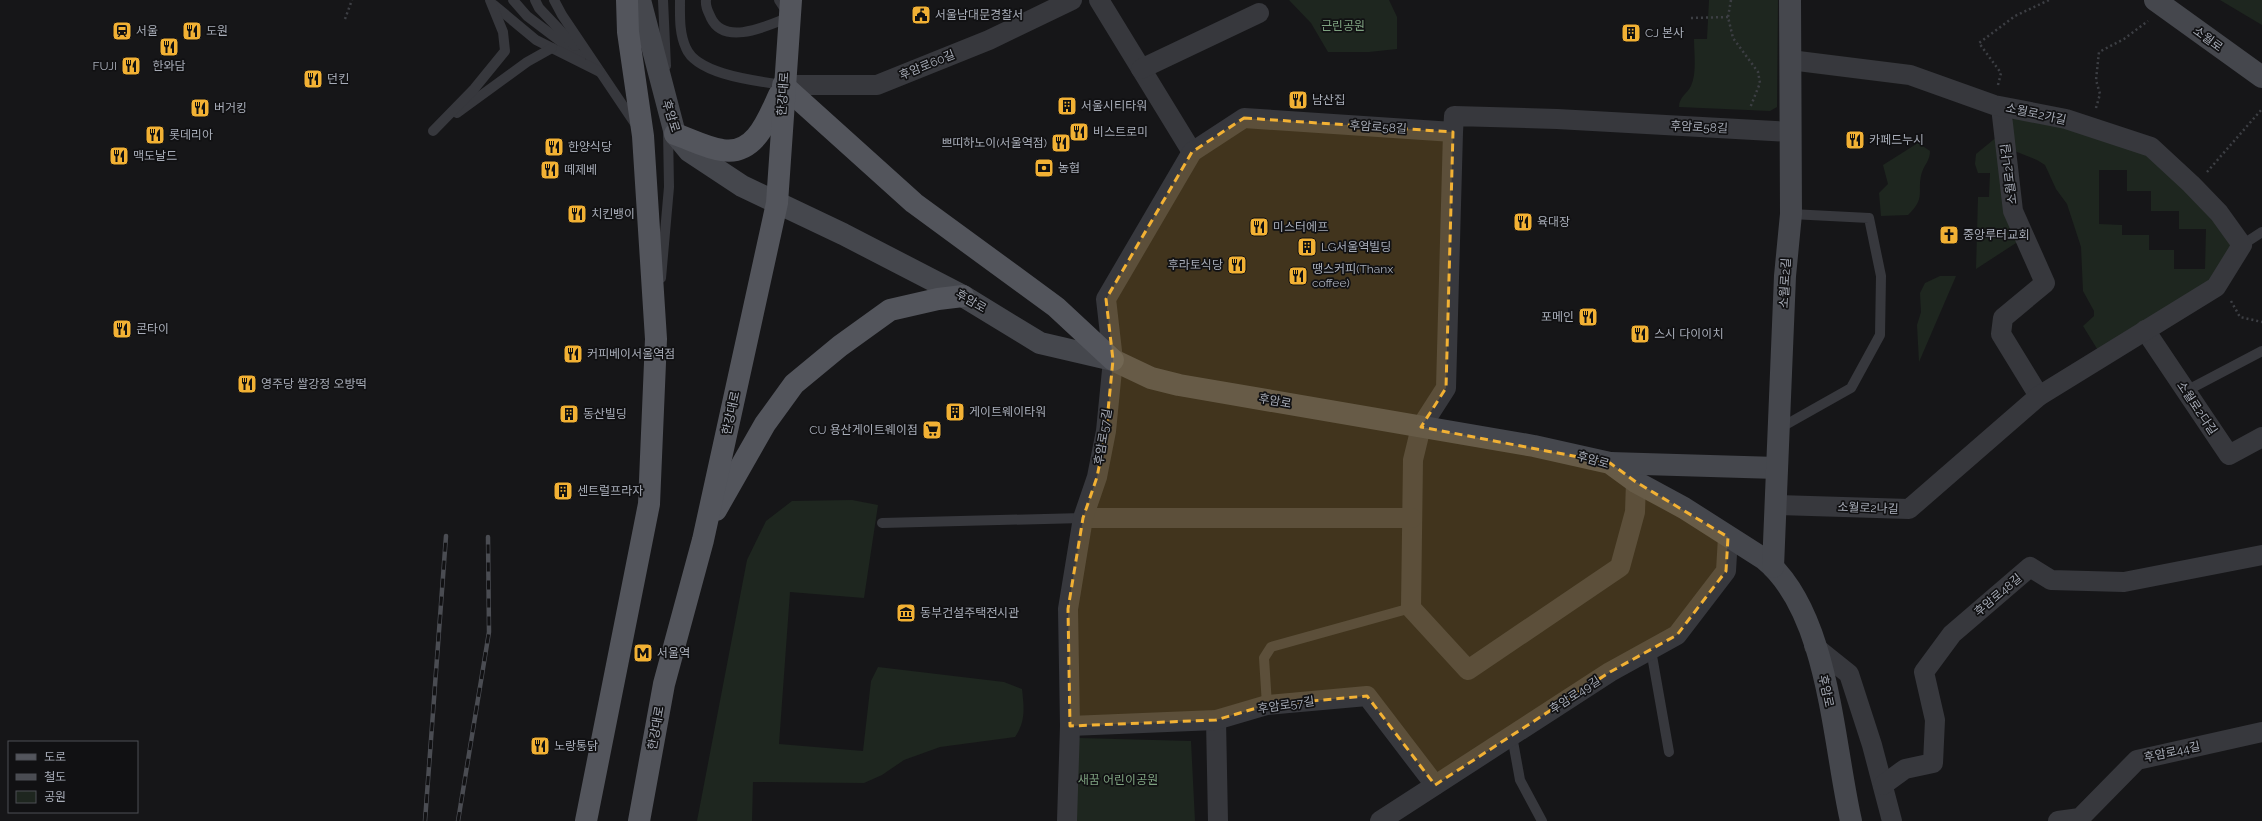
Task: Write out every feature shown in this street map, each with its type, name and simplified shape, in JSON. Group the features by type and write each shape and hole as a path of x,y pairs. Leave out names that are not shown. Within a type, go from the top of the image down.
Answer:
{"main road":[{"path":"586,821 649,504 656,339 643,136 628,32 627,0"},
{"name":"한강대로","path":"639,821 664,684 703,540 777,203 787,6"},
{"path":"675,134 721,150 733,151 744,147 762,130 783,85 914,203 1056,307 1113,360"},
{"path":"703,540 713,516 747,454 794,384 840,346 890,310 938,299 962,296"}],"street":[{"name":"후암로","path":"640,0 675,134 689,151 742,186 843,234 962,296 1040,343 1113,360 1151,378 1180,385 1534,446 1610,463 1636,482 1684,508 1774,567 1791,588 1814,646 1826,683 1851,821"},
{"path":"1099,0 1192,152"},
{"name":"소월로2길","path":"1774,567 1785,276 1791,214 1790,0"},
{"name":"후암로60길","path":"783,85 877,85 989,40 1065,2"},
{"name":"소월로","path":"2160,4 2262,77"},
{"path":"1141,69 1259,13"},
{"name":"소월로2가길","path":"1790,60 1910,75 1998,106 2066,119 2151,147 2191,184 2219,213 2242,245"},
{"name":"소월로2나길","path":"1998,106 2013,211 2045,283 2003,318 2001,334 2039,396"},
{"name":"후암로58길","path":"1113,360 1106,299 1192,152 1244,118 1453,132 1454,116 1557,119 1791,132"},
{"path":"1453,132 1446,388 1421,427 1413,460 1412,608 1468,670 1620,567 1635,512 1636,482"},
{"name":"소월로2나길","path":"1776,505 1909,509 2039,396 2216,287 2242,245"},
{"name":"소월로2다길","path":"2145,330 2229,455 2262,438"},
{"name":"후암로57길","path":"1067,821 1070,726 1068,609 1083,518 1097,477 1106,431 1113,360"},
{"path":"1610,463 1777,468"},
{"path":"1083,518 1412,518"},
{"name":"후암로49길","path":"1380,821 1610,672 1677,635 1726,571 1728,537"},
{"name":"후암로48길","path":"1882,785 1905,769 1933,763 1935,720 1924,672 1952,634 2030,567 2051,580 2124,582 2262,555"},
{"path":"1814,646 1849,674 1872,745 1892,821"},
{"name":"후암로57길","path":"1070,726 1216,720 1267,705 1367,696 1435,786"},
{"path":"1216,720 1218,821"},
{"name":"후암로44길","path":"2058,821 2080,818 2137,760 2262,732"}],"lane":[{"path":"513,0 527,16 600,72"},
{"path":"535,0 544,13 600,72"},
{"path":"554,0 562,15 643,136"},
{"path":"656,339 669,187 668,108 663,0"},
{"path":"680,0 679,25 686,50 701,64 747,79 783,85"},
{"path":"706,0 706,7 712,21 722,30 751,32 787,6"},
{"path":"490,1 520,28 552,48 600,72"},
{"path":"490,1 503,32 505,51 474,89 433,131 527,62 552,48"},
{"path":"1780,428 1851,388 1880,335 1881,276 1869,218 1791,214"},
{"name":"소월로2나길","path":"2242,245 2262,232"},
{"path":"2186,391 2262,351"},
{"path":"882,523 1083,518"},
{"path":"1267,705 1264,658 1271,647 1412,608"},
{"path":"1651,650 1669,752"},
{"path":"1512,736 1520,780 1542,821"}],"path":[{"path":"345,19 352,0"},
{"path":"1731,0 1728,17 1733,38 1758,72 1760,83 1749,110"},
{"path":"1998,106 2001,73 1979,43 2014,16 2049,0"},
{"path":"2100,94 2096,80 2099,52 2124,39 2160,4"},
{"path":"1692,18 1728,17"},
{"path":"2205,175 2262,109"},
{"path":"2213,288 2232,302 2240,316 2262,322"}],"highlighted area":[{"path":"1244,118 1453,132 1446,388 1421,427 1610,463 1636,482 1728,537 1726,571 1677,635 1610,672 1435,785 1367,696 1267,705 1216,720 1070,726 1068,609 1083,518 1097,477 1106,431 1113,360 1106,299 1192,152"}],"green space":[{"name":"근린공원","path":"1289,0 1389,0 1397,17 1397,49 1369,52 1328,52 1311,23"},
{"path":"1709,0 1778,0 1777,107 1770,111 1679,107 1680,101 1693,81 1695,69 1694,39 1707,39"},
{"path":"2220,0 2262,0 2262,25"},
{"path":"2019,115 2151,154 2217,219 2232,243 2216,281 2099,352 2083,326 2094,316 2094,311 2083,291 2081,247 2067,204 2056,189 2045,165 2037,160 2012,150 2008,123","holes":["2099,170 2127,170 2127,191 2151,191 2151,211 2179,211 2179,229 2206,229 2205,269 2174,269 2174,250 2149,250 2149,235 2122,235 2122,225 2099,224"]},
{"path":"1998,136 2019,241 1976,269 1978,197 1989,197 1990,173 1978,173 1975,164 1976,154"},
{"path":"1918,143 1930,151 1930,154 1920,179 1920,194 1917,204 1908,215 1881,216 1879,193 1888,184 1883,165"},
{"path":"1940,276 1956,276 1919,362 1917,325 1921,312 1920,293 1925,283"},
{"path":"852,500 878,505 864,598 790,592 779,744 863,751 871,681 878,667 1004,682 1022,689 1023,720 1019,731 1015,737 940,747 904,760 882,775 864,783 753,782 752,821 697,821 747,560 766,521 792,501"},
{"name":"새꿈 어린이공원","path":"1079,738 1191,741 1195,821 1074,821"}],"railway":[{"path":"425,821 446,536"},
{"path":"458,821 489,632 488,537"}],"place":[{"name":"서울남대문경찰서","path":"921,15"},
{"name":"서울","path":"122,31"},
{"name":"도원","path":"192,31"},
{"name":"CJ 본사","path":"1631,33"},
{"name":"한와담","path":"169,47"},
{"name":"FUJI","path":"131,66"},
{"name":"던킨","path":"313,79"},
{"name":"남산집","path":"1298,100"},
{"name":"서울시티타워","path":"1067,106"},
{"name":"버거킹","path":"200,108"},
{"name":"비스트로미","path":"1079,132"},
{"name":"롯데리아","path":"155,135"},
{"name":"카페드누시","path":"1855,140"},
{"name":"쁘띠하노이(서울역점)","path":"1061,143"},
{"name":"한양식당","path":"554,147"},
{"name":"맥도날드","path":"119,156"},
{"name":"농협","path":"1044,168"},
{"name":"떼제베","path":"550,170"},
{"name":"치킨뱅이","path":"577,214"},
{"name":"육대장","path":"1523,222"},
{"name":"미스터에프","path":"1259,227"},
{"name":"중앙루터교회","path":"1949,235"},
{"name":"LG서울역빌딩","path":"1307,247"},
{"name":"후라토식당","path":"1237,265"},
{"name":"땡스커피(Thanx coffee)","path":"1298,276"},
{"name":"포메인","path":"1588,317"},
{"name":"콘타이","path":"122,329"},
{"name":"스시 다이이치","path":"1640,334"},
{"name":"커피베이서울역점","path":"573,354"},
{"name":"영주당 쌀강정 오방떡","path":"247,384"},
{"name":"게이트웨이타워","path":"955,412"},
{"name":"동산빌딩","path":"569,414"},
{"name":"CU 용산게이트웨이점","path":"932,430"},
{"name":"센트럴프라자","path":"563,491"},
{"name":"동부건설주택전시관","path":"906,613"},
{"name":"서울역","path":"643,653"},
{"name":"노랑통닭","path":"540,746"}]}
